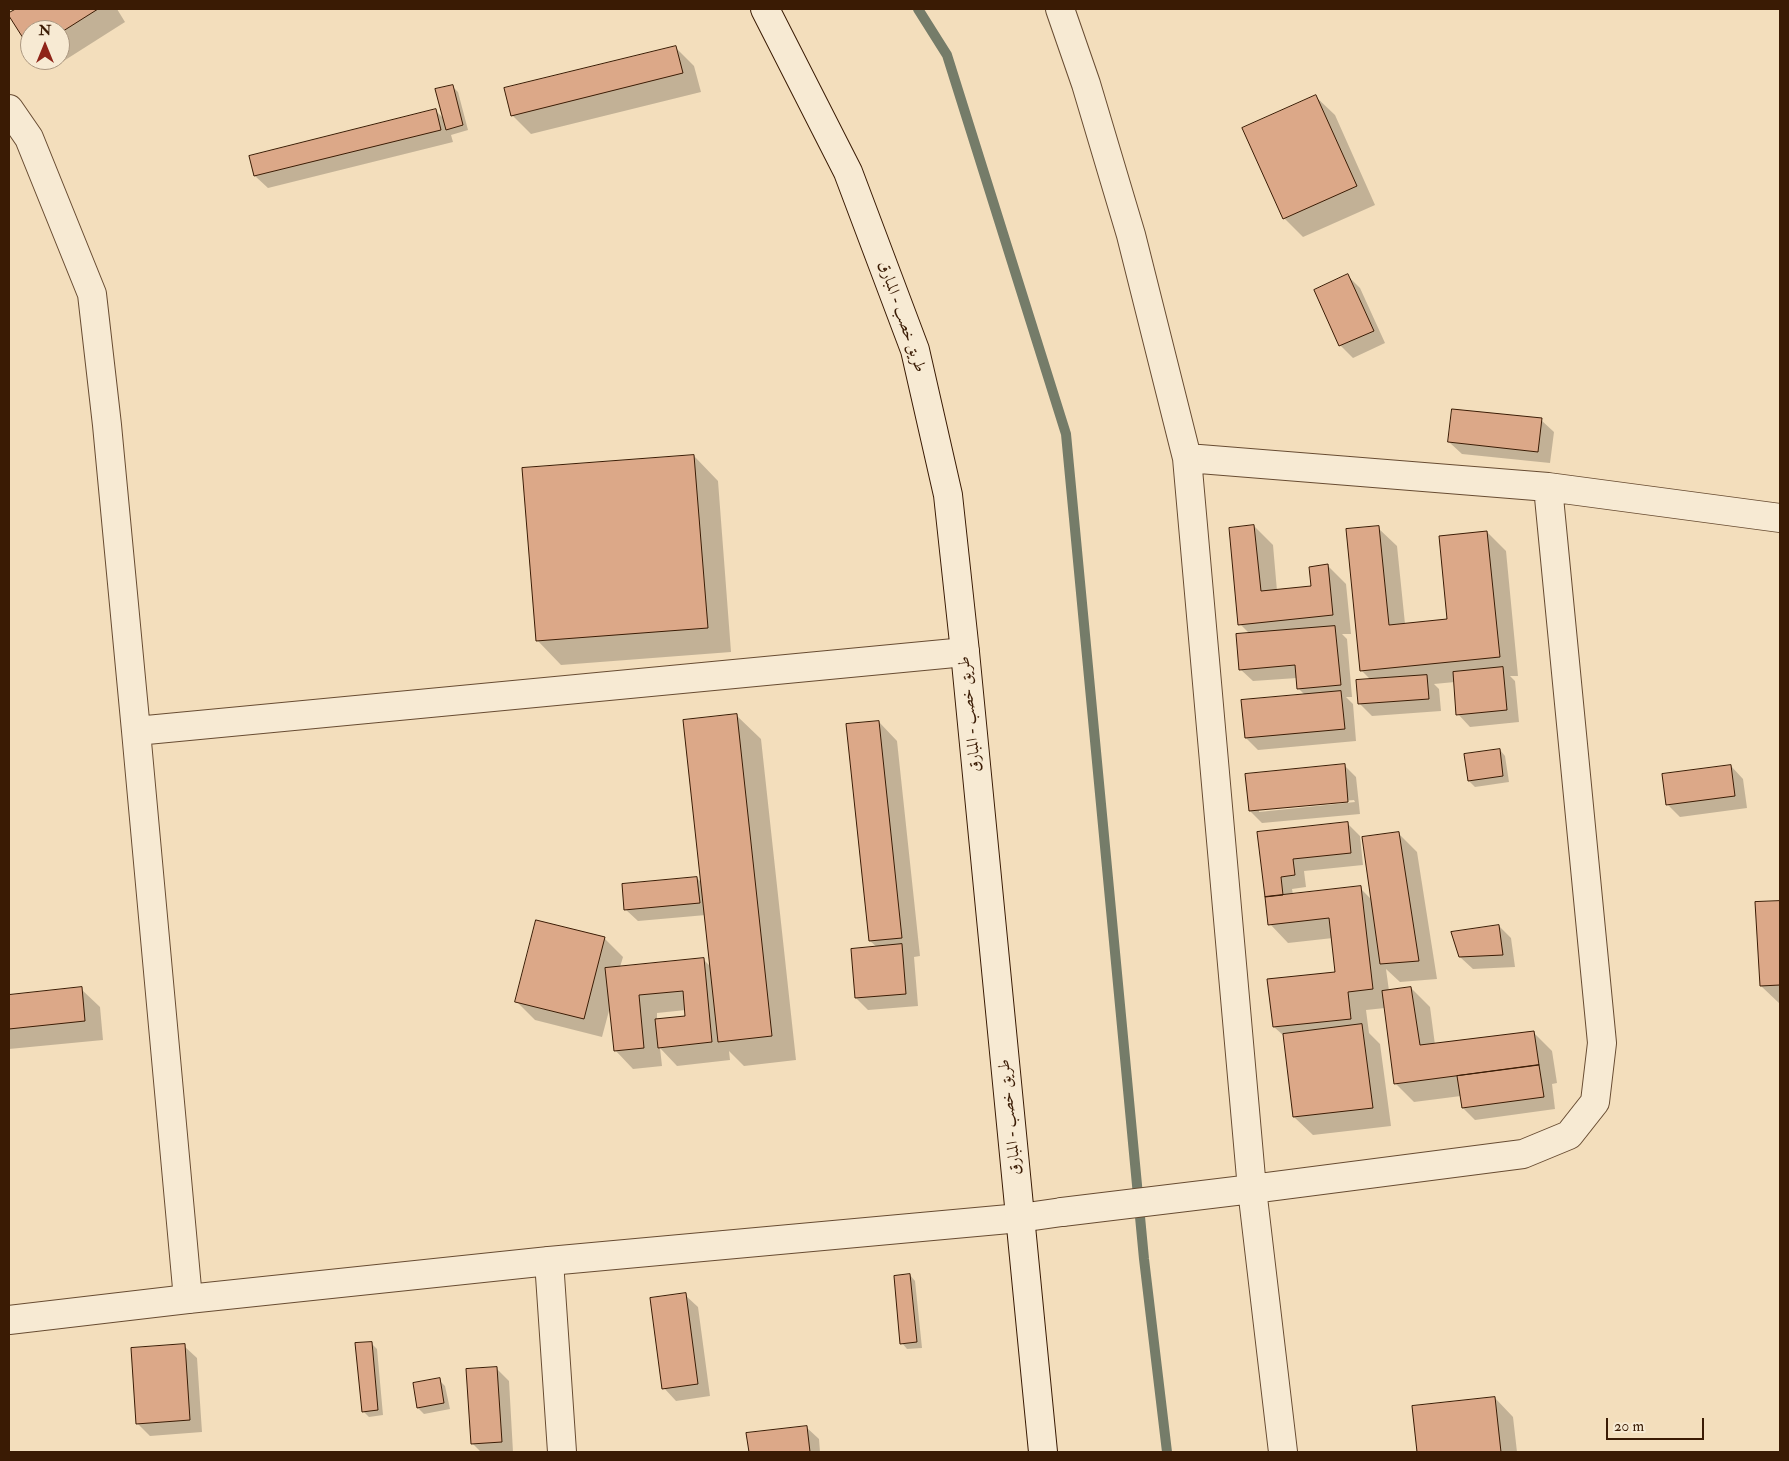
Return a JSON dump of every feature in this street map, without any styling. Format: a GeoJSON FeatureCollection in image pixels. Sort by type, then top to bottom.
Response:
{"type":"FeatureCollection","features":[{"type":"Feature","properties":{"kind":"street","name":"طريق خصب - المبارق"},"geometry":{"type":"LineString","coordinates":[[766,9],[848,172],[915,350],[948,495],[1044,1452]]}},
{"type":"Feature","properties":{"kind":"street"},"geometry":{"type":"LineString","coordinates":[[1060,9],[1086,84],[1131,235],[1187,458],[1252,1189],[1283,1452]]}},
{"type":"Feature","properties":{"kind":"street"},"geometry":{"type":"LineString","coordinates":[[9,109],[29,138],[92,294],[108,435],[188,1299]]}},
{"type":"Feature","properties":{"kind":"street"},"geometry":{"type":"LineString","coordinates":[[1187,458],[1548,487],[1780,518]]}},
{"type":"Feature","properties":{"kind":"street"},"geometry":{"type":"LineString","coordinates":[[9,1320],[549,1261],[1020,1218],[1523,1154],[1569,1134],[1595,1102],[1602,1043],[1548,487]]}},
{"type":"Feature","properties":{"kind":"street"},"geometry":{"type":"LineString","coordinates":[[136,731],[965,652]]}},
{"type":"Feature","properties":{"kind":"street"},"geometry":{"type":"LineString","coordinates":[[549,1261],[562,1452]]}},
{"type":"Feature","properties":{"kind":"building"},"geometry":{"type":"Polygon","coordinates":[[[16,9],[98,9],[70,27],[70,20],[20,20],[20,33],[9,13],[16,9]]]}},
{"type":"Feature","properties":{"kind":"building"},"geometry":{"type":"Polygon","coordinates":[[[676,46],[683,73],[511,116],[504,88],[676,46]]]}},
{"type":"Feature","properties":{"kind":"building"},"geometry":{"type":"Polygon","coordinates":[[[453,85],[463,125],[446,130],[435,89],[453,85]]]}},
{"type":"Feature","properties":{"kind":"building"},"geometry":{"type":"Polygon","coordinates":[[[1316,95],[1357,186],[1283,219],[1242,128],[1316,95]]]}},
{"type":"Feature","properties":{"kind":"building"},"geometry":{"type":"Polygon","coordinates":[[[436,109],[441,130],[254,176],[249,156],[436,109]]]}},
{"type":"Feature","properties":{"kind":"building"},"geometry":{"type":"Polygon","coordinates":[[[1348,274],[1374,331],[1339,346],[1314,290],[1348,274]]]}},
{"type":"Feature","properties":{"kind":"building"},"geometry":{"type":"Polygon","coordinates":[[[1452,409],[1542,418],[1538,452],[1448,442],[1452,409]]]}},
{"type":"Feature","properties":{"kind":"building"},"geometry":{"type":"Polygon","coordinates":[[[694,455],[708,628],[536,641],[522,468],[694,455]]]}},
{"type":"Feature","properties":{"kind":"building"},"geometry":{"type":"Polygon","coordinates":[[[1254,525],[1261,591],[1311,586],[1309,567],[1328,564],[1333,615],[1238,625],[1229,528],[1254,525]]]}},
{"type":"Feature","properties":{"kind":"building"},"geometry":{"type":"Polygon","coordinates":[[[1379,526],[1389,625],[1447,619],[1439,536],[1487,531],[1500,657],[1360,671],[1346,529],[1379,526]]]}},
{"type":"Feature","properties":{"kind":"building"},"geometry":{"type":"Polygon","coordinates":[[[1335,626],[1341,685],[1297,689],[1295,665],[1239,670],[1236,634],[1335,626]]]}},
{"type":"Feature","properties":{"kind":"building"},"geometry":{"type":"Polygon","coordinates":[[[1503,667],[1507,710],[1456,715],[1453,672],[1503,667]]]}},
{"type":"Feature","properties":{"kind":"building"},"geometry":{"type":"Polygon","coordinates":[[[1427,675],[1429,699],[1358,704],[1356,680],[1427,675]]]}},
{"type":"Feature","properties":{"kind":"building"},"geometry":{"type":"Polygon","coordinates":[[[1341,691],[1345,729],[1245,738],[1241,700],[1341,691]]]}},
{"type":"Feature","properties":{"kind":"building"},"geometry":{"type":"Polygon","coordinates":[[[737,714],[772,1036],[718,1042],[683,720],[737,714]]]}},
{"type":"Feature","properties":{"kind":"building"},"geometry":{"type":"Polygon","coordinates":[[[879,721],[902,938],[869,941],[846,724],[879,721]]]}},
{"type":"Feature","properties":{"kind":"building"},"geometry":{"type":"Polygon","coordinates":[[[1500,749],[1503,776],[1468,781],[1464,754],[1500,749]]]}},
{"type":"Feature","properties":{"kind":"building"},"geometry":{"type":"Polygon","coordinates":[[[1345,764],[1348,802],[1249,811],[1245,774],[1345,764]]]}},
{"type":"Feature","properties":{"kind":"building"},"geometry":{"type":"Polygon","coordinates":[[[1731,765],[1735,796],[1666,805],[1662,774],[1731,765]]]}},
{"type":"Feature","properties":{"kind":"building"},"geometry":{"type":"Polygon","coordinates":[[[1348,822],[1351,853],[1293,859],[1295,875],[1281,877],[1283,895],[1265,897],[1257,832],[1348,822]]]}},
{"type":"Feature","properties":{"kind":"building"},"geometry":{"type":"Polygon","coordinates":[[[1399,832],[1419,961],[1380,964],[1362,837],[1399,832]]]}},
{"type":"Feature","properties":{"kind":"building"},"geometry":{"type":"Polygon","coordinates":[[[697,877],[700,903],[624,910],[622,884],[697,877]]]}},
{"type":"Feature","properties":{"kind":"building"},"geometry":{"type":"Polygon","coordinates":[[[1361,886],[1373,989],[1348,992],[1351,1019],[1273,1027],[1267,979],[1335,972],[1329,918],[1268,925],[1265,897],[1361,886]]]}},
{"type":"Feature","properties":{"kind":"building"},"geometry":{"type":"Polygon","coordinates":[[[1780,901],[1780,985],[1760,986],[1755,902],[1780,901]]]}},
{"type":"Feature","properties":{"kind":"building"},"geometry":{"type":"Polygon","coordinates":[[[536,920],[605,937],[584,1019],[515,1002],[536,920]]]}},
{"type":"Feature","properties":{"kind":"building"},"geometry":{"type":"Polygon","coordinates":[[[1499,925],[1503,955],[1459,957],[1451,932],[1499,925]]]}},
{"type":"Feature","properties":{"kind":"building"},"geometry":{"type":"Polygon","coordinates":[[[902,944],[906,994],[855,998],[851,949],[902,944]]]}},
{"type":"Feature","properties":{"kind":"building"},"geometry":{"type":"Polygon","coordinates":[[[704,958],[712,1042],[658,1048],[655,1019],[685,1016],[683,991],[639,995],[644,1048],[614,1051],[605,968],[704,958]]]}},
{"type":"Feature","properties":{"kind":"building"},"geometry":{"type":"Polygon","coordinates":[[[82,987],[85,1021],[9,1029],[9,995],[82,987]]]}},
{"type":"Feature","properties":{"kind":"building"},"geometry":{"type":"Polygon","coordinates":[[[1411,987],[1420,1045],[1534,1031],[1539,1065],[1394,1084],[1382,991],[1411,987]]]}},
{"type":"Feature","properties":{"kind":"building"},"geometry":{"type":"Polygon","coordinates":[[[1362,1024],[1373,1108],[1293,1117],[1283,1034],[1362,1024]]]}},
{"type":"Feature","properties":{"kind":"building"},"geometry":{"type":"Polygon","coordinates":[[[1539,1065],[1544,1097],[1462,1108],[1457,1076],[1539,1065]]]}},
{"type":"Feature","properties":{"kind":"building"},"geometry":{"type":"Polygon","coordinates":[[[910,1274],[917,1342],[900,1344],[894,1276],[910,1274]]]}},
{"type":"Feature","properties":{"kind":"building"},"geometry":{"type":"Polygon","coordinates":[[[686,1293],[698,1384],[662,1389],[650,1298],[686,1293]]]}},
{"type":"Feature","properties":{"kind":"building"},"geometry":{"type":"Polygon","coordinates":[[[372,1342],[378,1410],[362,1412],[355,1343],[372,1342]]]}},
{"type":"Feature","properties":{"kind":"building"},"geometry":{"type":"Polygon","coordinates":[[[185,1344],[190,1420],[136,1424],[131,1348],[185,1344]]]}},
{"type":"Feature","properties":{"kind":"building"},"geometry":{"type":"Polygon","coordinates":[[[497,1367],[502,1442],[471,1444],[466,1369],[497,1367]]]}},
{"type":"Feature","properties":{"kind":"building"},"geometry":{"type":"Polygon","coordinates":[[[440,1378],[444,1403],[417,1408],[413,1383],[440,1378]]]}},
{"type":"Feature","properties":{"kind":"building"},"geometry":{"type":"Polygon","coordinates":[[[1495,1397],[1501,1452],[1417,1452],[1412,1406],[1495,1397]]]}},
{"type":"Feature","properties":{"kind":"building"},"geometry":{"type":"Polygon","coordinates":[[[807,1426],[810,1452],[749,1452],[746,1433],[807,1426]]]}},
{"type":"Feature","properties":{"kind":"waterway"},"geometry":{"type":"LineString","coordinates":[[918,9],[947,55],[1066,434],[1144,1259],[1167,1452]]}}]}
